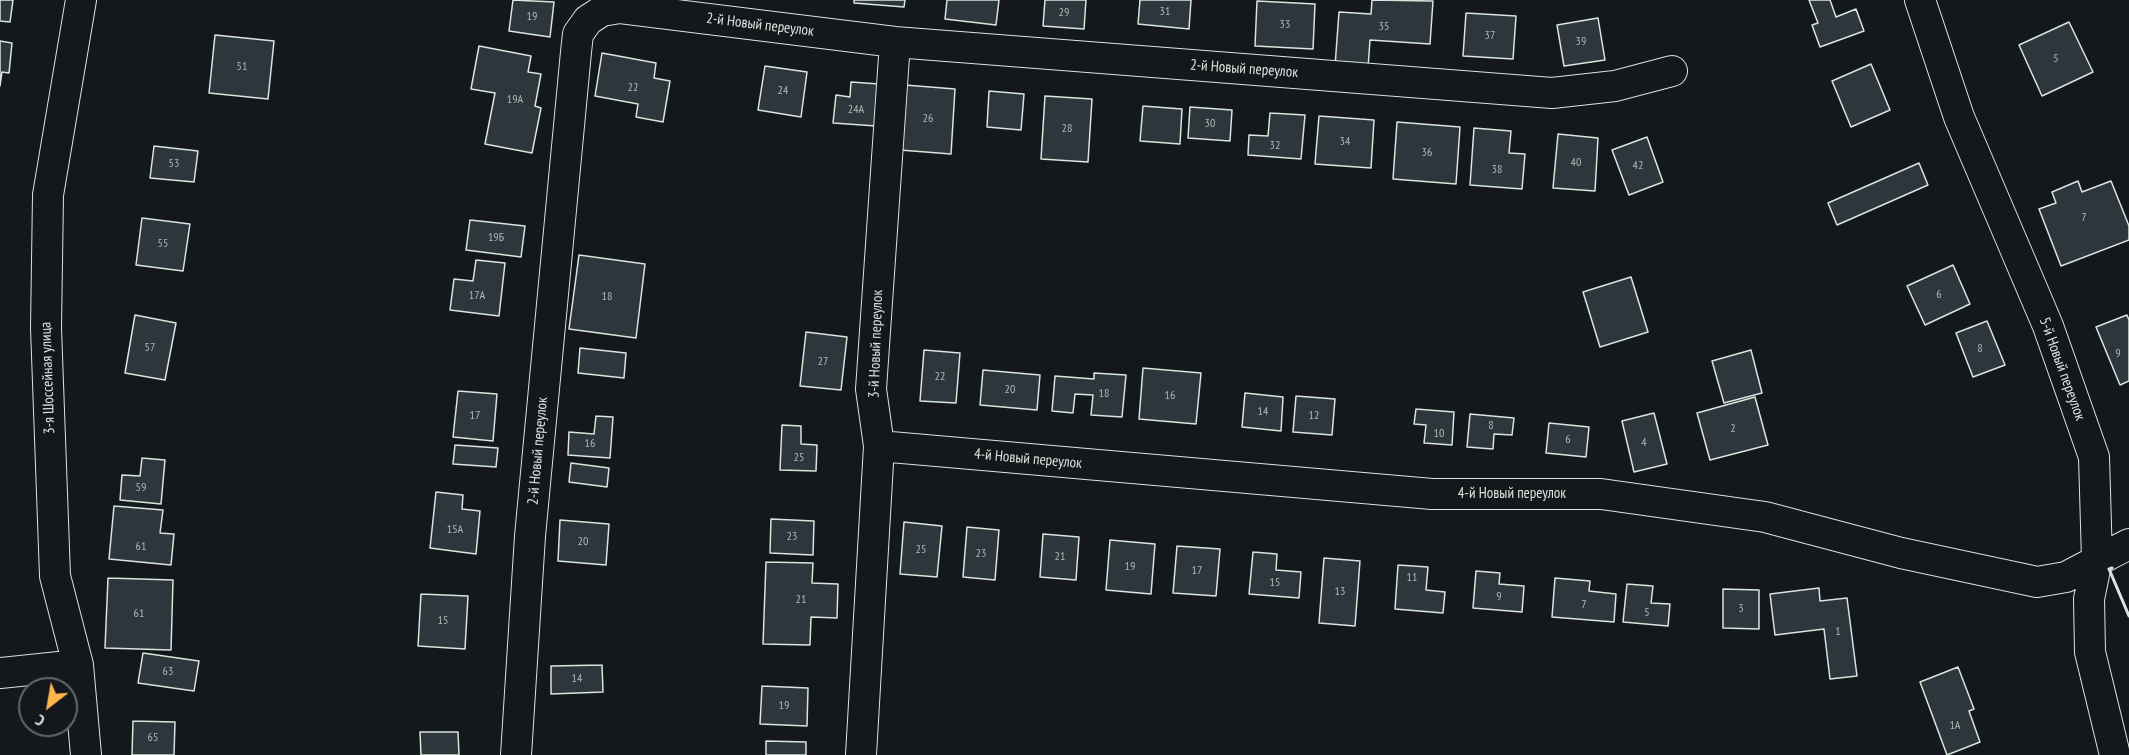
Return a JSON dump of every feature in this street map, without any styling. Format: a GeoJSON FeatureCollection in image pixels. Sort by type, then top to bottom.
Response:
{"type":"FeatureCollection","features":[{"type":"Feature","properties":{"kind":"street","name":"3-я Шоссейная улица"},"geometry":{"type":"LineString","coordinates":[[81,0],[48,195],[46,328],[56,576],[78,665],[86,755]]}},
{"type":"Feature","properties":{"kind":"street","name":"5-й Новый переулок"},"geometry":{"type":"LineString","coordinates":[[1920,0],[1959,117],[2048,326],[2094,457],[2097,560],[2089,599],[2090,652],[2115,755]]}},
{"type":"Feature","properties":{"kind":"street","name":"2-й Новый переулок"},"geometry":{"type":"LineString","coordinates":[[516,755],[530,536],[579,34],[588,20],[602,11],[620,8],[895,42],[1552,93],[1615,86],[1672,71]]}},
{"type":"Feature","properties":{"kind":"street","name":"3-й Новый переулок"},"geometry":{"type":"LineString","coordinates":[[861,755],[879,446],[871,389],[895,42]]}},
{"type":"Feature","properties":{"kind":"street","name":"4-й Новый переулок"},"geometry":{"type":"LineString","coordinates":[[879,446],[1432,494],[1601,494],[1765,518],[1901,553],[2037,582],[2066,577],[2129,544]]}},
{"type":"Feature","properties":{"kind":"street"},"geometry":{"type":"LineString","coordinates":[[0,673],[78,665]]}},
{"type":"Feature","properties":{"kind":"building"},"geometry":{"type":"Polygon","coordinates":[[[0,0],[13,0],[10,22],[0,21],[0,0]]]}},
{"type":"Feature","properties":{"kind":"building"},"geometry":{"type":"Polygon","coordinates":[[[513,0],[554,2],[550,37],[509,31],[513,0]]]}},
{"type":"Feature","properties":{"kind":"building"},"geometry":{"type":"Polygon","coordinates":[[[854,0],[905,0],[904,7],[854,3],[854,0]]]}},
{"type":"Feature","properties":{"kind":"building"},"geometry":{"type":"Polygon","coordinates":[[[947,0],[999,0],[996,25],[945,19],[947,0]]]}},
{"type":"Feature","properties":{"kind":"building"},"geometry":{"type":"Polygon","coordinates":[[[1045,0],[1086,0],[1084,29],[1043,26],[1045,0]]]}},
{"type":"Feature","properties":{"kind":"building"},"geometry":{"type":"Polygon","coordinates":[[[1140,0],[1191,0],[1189,29],[1138,24],[1140,0]]]}},
{"type":"Feature","properties":{"kind":"building"},"geometry":{"type":"Polygon","coordinates":[[[1372,0],[1433,1],[1430,44],[1370,40],[1368,68],[1335,66],[1339,12],[1371,14],[1372,0]]]}},
{"type":"Feature","properties":{"kind":"building"},"geometry":{"type":"Polygon","coordinates":[[[1809,0],[1830,0],[1836,17],[1856,9],[1864,31],[1820,47],[1812,25],[1818,23],[1809,0]]]}},
{"type":"Feature","properties":{"kind":"building"},"geometry":{"type":"Polygon","coordinates":[[[1257,1],[1315,4],[1313,49],[1255,46],[1257,1]]]}},
{"type":"Feature","properties":{"kind":"building"},"geometry":{"type":"Polygon","coordinates":[[[1466,13],[1516,16],[1513,59],[1463,56],[1466,13]]]}},
{"type":"Feature","properties":{"kind":"building"},"geometry":{"type":"Polygon","coordinates":[[[1598,18],[1605,60],[1564,66],[1557,25],[1598,18]]]}},
{"type":"Feature","properties":{"kind":"building"},"geometry":{"type":"Polygon","coordinates":[[[2069,22],[2093,72],[2042,96],[2019,45],[2069,22]]]}},
{"type":"Feature","properties":{"kind":"building"},"geometry":{"type":"Polygon","coordinates":[[[215,35],[274,41],[268,99],[209,93],[215,35]]]}},
{"type":"Feature","properties":{"kind":"building"},"geometry":{"type":"Polygon","coordinates":[[[0,41],[12,43],[9,73],[2,72],[0,86],[0,41]]]}},
{"type":"Feature","properties":{"kind":"building"},"geometry":{"type":"Polygon","coordinates":[[[479,46],[531,56],[528,72],[541,74],[535,106],[541,108],[532,153],[485,144],[495,93],[471,89],[479,46]]]}},
{"type":"Feature","properties":{"kind":"building"},"geometry":{"type":"Polygon","coordinates":[[[602,53],[656,63],[654,78],[670,81],[663,122],[636,117],[638,104],[595,96],[602,53]]]}},
{"type":"Feature","properties":{"kind":"building"},"geometry":{"type":"Polygon","coordinates":[[[1871,64],[1890,110],[1851,127],[1832,81],[1871,64]]]}},
{"type":"Feature","properties":{"kind":"building"},"geometry":{"type":"Polygon","coordinates":[[[765,66],[807,72],[801,117],[758,110],[765,66]]]}},
{"type":"Feature","properties":{"kind":"building"},"geometry":{"type":"Polygon","coordinates":[[[851,82],[879,84],[876,126],[833,123],[836,95],[850,97],[851,82]]]}},
{"type":"Feature","properties":{"kind":"building"},"geometry":{"type":"Polygon","coordinates":[[[905,85],[955,89],[951,154],[900,150],[905,85]]]}},
{"type":"Feature","properties":{"kind":"building"},"geometry":{"type":"Polygon","coordinates":[[[989,91],[1024,94],[1021,130],[987,127],[989,91]]]}},
{"type":"Feature","properties":{"kind":"building"},"geometry":{"type":"Polygon","coordinates":[[[1045,96],[1092,99],[1088,162],[1041,159],[1045,96]]]}},
{"type":"Feature","properties":{"kind":"building"},"geometry":{"type":"Polygon","coordinates":[[[1143,106],[1182,109],[1180,144],[1140,141],[1143,106]]]}},
{"type":"Feature","properties":{"kind":"building"},"geometry":{"type":"Polygon","coordinates":[[[1190,107],[1232,110],[1230,141],[1188,138],[1190,107]]]}},
{"type":"Feature","properties":{"kind":"building"},"geometry":{"type":"Polygon","coordinates":[[[1270,113],[1305,115],[1301,159],[1248,155],[1249,135],[1268,136],[1270,113]]]}},
{"type":"Feature","properties":{"kind":"building"},"geometry":{"type":"Polygon","coordinates":[[[1319,116],[1374,120],[1371,168],[1315,164],[1319,116]]]}},
{"type":"Feature","properties":{"kind":"building"},"geometry":{"type":"Polygon","coordinates":[[[1397,122],[1460,127],[1456,184],[1393,179],[1397,122]]]}},
{"type":"Feature","properties":{"kind":"building"},"geometry":{"type":"Polygon","coordinates":[[[1474,128],[1511,131],[1509,153],[1525,154],[1522,189],[1470,185],[1474,128]]]}},
{"type":"Feature","properties":{"kind":"building"},"geometry":{"type":"Polygon","coordinates":[[[1558,134],[1598,138],[1595,191],[1553,188],[1558,134]]]}},
{"type":"Feature","properties":{"kind":"building"},"geometry":{"type":"Polygon","coordinates":[[[1647,137],[1663,182],[1629,195],[1612,150],[1647,137]]]}},
{"type":"Feature","properties":{"kind":"building"},"geometry":{"type":"Polygon","coordinates":[[[154,146],[198,151],[194,182],[150,178],[154,146]]]}},
{"type":"Feature","properties":{"kind":"building"},"geometry":{"type":"Polygon","coordinates":[[[1919,163],[1928,185],[1837,225],[1828,203],[1919,163]]]}},
{"type":"Feature","properties":{"kind":"building"},"geometry":{"type":"Polygon","coordinates":[[[2078,181],[2082,192],[2111,181],[2129,226],[2129,240],[2061,266],[2039,209],[2056,203],[2052,192],[2078,181]]]}},
{"type":"Feature","properties":{"kind":"building"},"geometry":{"type":"Polygon","coordinates":[[[142,218],[190,224],[183,271],[136,265],[142,218]]]}},
{"type":"Feature","properties":{"kind":"building"},"geometry":{"type":"Polygon","coordinates":[[[470,220],[525,226],[521,257],[466,250],[470,220]]]}},
{"type":"Feature","properties":{"kind":"building"},"geometry":{"type":"Polygon","coordinates":[[[579,255],[645,264],[636,338],[569,329],[579,255]]]}},
{"type":"Feature","properties":{"kind":"building"},"geometry":{"type":"Polygon","coordinates":[[[476,260],[505,263],[499,316],[450,310],[454,279],[473,281],[476,260]]]}},
{"type":"Feature","properties":{"kind":"building"},"geometry":{"type":"Polygon","coordinates":[[[1953,265],[1970,304],[1925,325],[1907,286],[1953,265]]]}},
{"type":"Feature","properties":{"kind":"building"},"geometry":{"type":"Polygon","coordinates":[[[1631,277],[1648,332],[1600,347],[1583,292],[1631,277]]]}},
{"type":"Feature","properties":{"kind":"building"},"geometry":{"type":"Polygon","coordinates":[[[135,315],[176,323],[165,380],[125,373],[135,315]]]}},
{"type":"Feature","properties":{"kind":"building"},"geometry":{"type":"Polygon","coordinates":[[[2127,315],[2129,320],[2129,381],[2120,385],[2096,327],[2127,315]]]}},
{"type":"Feature","properties":{"kind":"building"},"geometry":{"type":"Polygon","coordinates":[[[1987,321],[2005,365],[1973,377],[1956,333],[1987,321]]]}},
{"type":"Feature","properties":{"kind":"building"},"geometry":{"type":"Polygon","coordinates":[[[806,332],[847,337],[841,390],[800,386],[806,332]]]}},
{"type":"Feature","properties":{"kind":"building"},"geometry":{"type":"Polygon","coordinates":[[[580,348],[626,353],[624,378],[578,373],[580,348]]]}},
{"type":"Feature","properties":{"kind":"building"},"geometry":{"type":"Polygon","coordinates":[[[924,350],[960,353],[956,403],[920,401],[924,350]]]}},
{"type":"Feature","properties":{"kind":"building"},"geometry":{"type":"Polygon","coordinates":[[[1751,350],[1762,393],[1724,403],[1712,361],[1751,350]]]}},
{"type":"Feature","properties":{"kind":"building"},"geometry":{"type":"Polygon","coordinates":[[[1143,368],[1201,373],[1196,424],[1139,419],[1143,368]]]}},
{"type":"Feature","properties":{"kind":"building"},"geometry":{"type":"Polygon","coordinates":[[[983,370],[1040,375],[1037,410],[980,405],[983,370]]]}},
{"type":"Feature","properties":{"kind":"building"},"geometry":{"type":"Polygon","coordinates":[[[1094,373],[1126,375],[1122,417],[1091,415],[1093,395],[1075,394],[1073,413],[1052,411],[1055,376],[1094,379],[1094,373]]]}},
{"type":"Feature","properties":{"kind":"building"},"geometry":{"type":"Polygon","coordinates":[[[458,391],[497,394],[493,441],[453,437],[458,391]]]}},
{"type":"Feature","properties":{"kind":"building"},"geometry":{"type":"Polygon","coordinates":[[[1245,393],[1283,397],[1281,431],[1242,427],[1245,393]]]}},
{"type":"Feature","properties":{"kind":"building"},"geometry":{"type":"Polygon","coordinates":[[[1296,396],[1335,399],[1332,435],[1293,432],[1296,396]]]}},
{"type":"Feature","properties":{"kind":"building"},"geometry":{"type":"Polygon","coordinates":[[[1755,397],[1768,445],[1710,460],[1697,413],[1755,397]]]}},
{"type":"Feature","properties":{"kind":"building"},"geometry":{"type":"Polygon","coordinates":[[[1416,409],[1454,412],[1452,445],[1424,443],[1426,425],[1414,424],[1416,409]]]}},
{"type":"Feature","properties":{"kind":"building"},"geometry":{"type":"Polygon","coordinates":[[[1654,413],[1667,464],[1634,472],[1622,421],[1654,413]]]}},
{"type":"Feature","properties":{"kind":"building"},"geometry":{"type":"Polygon","coordinates":[[[1470,414],[1514,418],[1512,435],[1494,434],[1493,449],[1467,447],[1470,414]]]}},
{"type":"Feature","properties":{"kind":"building"},"geometry":{"type":"Polygon","coordinates":[[[596,416],[613,417],[610,458],[568,455],[569,432],[594,434],[596,416]]]}},
{"type":"Feature","properties":{"kind":"building"},"geometry":{"type":"Polygon","coordinates":[[[1549,423],[1589,427],[1586,457],[1546,453],[1549,423]]]}},
{"type":"Feature","properties":{"kind":"building"},"geometry":{"type":"Polygon","coordinates":[[[782,425],[801,426],[801,444],[817,445],[816,471],[780,470],[782,425]]]}},
{"type":"Feature","properties":{"kind":"building"},"geometry":{"type":"Polygon","coordinates":[[[455,445],[498,448],[496,467],[453,464],[455,445]]]}},
{"type":"Feature","properties":{"kind":"building"},"geometry":{"type":"Polygon","coordinates":[[[142,458],[165,460],[161,504],[120,500],[122,475],[140,476],[142,458]]]}},
{"type":"Feature","properties":{"kind":"building"},"geometry":{"type":"Polygon","coordinates":[[[571,463],[609,468],[607,487],[569,482],[571,463]]]}},
{"type":"Feature","properties":{"kind":"building"},"geometry":{"type":"Polygon","coordinates":[[[436,492],[463,495],[462,509],[480,511],[476,554],[430,548],[436,492]]]}},
{"type":"Feature","properties":{"kind":"building"},"geometry":{"type":"Polygon","coordinates":[[[114,506],[163,510],[160,533],[174,534],[171,565],[109,559],[114,506]]]}},
{"type":"Feature","properties":{"kind":"building"},"geometry":{"type":"Polygon","coordinates":[[[771,519],[814,521],[813,555],[770,553],[771,519]]]}},
{"type":"Feature","properties":{"kind":"building"},"geometry":{"type":"Polygon","coordinates":[[[560,520],[609,524],[606,565],[558,561],[560,520]]]}},
{"type":"Feature","properties":{"kind":"building"},"geometry":{"type":"Polygon","coordinates":[[[904,522],[942,526],[937,577],[900,574],[904,522]]]}},
{"type":"Feature","properties":{"kind":"building"},"geometry":{"type":"Polygon","coordinates":[[[967,527],[999,530],[995,580],[963,577],[967,527]]]}},
{"type":"Feature","properties":{"kind":"building"},"geometry":{"type":"Polygon","coordinates":[[[1043,534],[1079,537],[1076,580],[1040,577],[1043,534]]]}},
{"type":"Feature","properties":{"kind":"building"},"geometry":{"type":"Polygon","coordinates":[[[1110,540],[1155,544],[1151,594],[1106,590],[1110,540]]]}},
{"type":"Feature","properties":{"kind":"building"},"geometry":{"type":"Polygon","coordinates":[[[1177,546],[1220,549],[1216,596],[1173,593],[1177,546]]]}},
{"type":"Feature","properties":{"kind":"building"},"geometry":{"type":"Polygon","coordinates":[[[1253,552],[1277,554],[1276,570],[1301,572],[1299,598],[1249,594],[1253,552]]]}},
{"type":"Feature","properties":{"kind":"building"},"geometry":{"type":"Polygon","coordinates":[[[1324,558],[1360,561],[1355,626],[1319,623],[1324,558]]]}},
{"type":"Feature","properties":{"kind":"building"},"geometry":{"type":"Polygon","coordinates":[[[766,562],[813,563],[812,583],[838,584],[837,618],[811,617],[810,645],[763,644],[766,562]]]}},
{"type":"Feature","properties":{"kind":"building"},"geometry":{"type":"Polygon","coordinates":[[[1398,565],[1428,567],[1426,590],[1445,592],[1443,613],[1395,609],[1398,565]]]}},
{"type":"Feature","properties":{"kind":"building"},"geometry":{"type":"Polygon","coordinates":[[[1476,571],[1500,573],[1499,584],[1524,586],[1522,612],[1473,608],[1476,571]]]}},
{"type":"Feature","properties":{"kind":"building"},"geometry":{"type":"Polygon","coordinates":[[[108,578],[173,580],[171,650],[105,648],[108,578]]]}},
{"type":"Feature","properties":{"kind":"building"},"geometry":{"type":"Polygon","coordinates":[[[1555,578],[1590,581],[1589,591],[1616,594],[1614,622],[1552,617],[1555,578]]]}},
{"type":"Feature","properties":{"kind":"building"},"geometry":{"type":"Polygon","coordinates":[[[1627,584],[1653,586],[1651,603],[1670,604],[1668,626],[1623,622],[1627,584]]]}},
{"type":"Feature","properties":{"kind":"building"},"geometry":{"type":"Polygon","coordinates":[[[1819,588],[1820,601],[1847,598],[1857,676],[1830,679],[1824,629],[1775,635],[1770,594],[1819,588]]]}},
{"type":"Feature","properties":{"kind":"building"},"geometry":{"type":"Polygon","coordinates":[[[1723,589],[1759,590],[1759,629],[1723,628],[1723,589]]]}},
{"type":"Feature","properties":{"kind":"building"},"geometry":{"type":"Polygon","coordinates":[[[421,594],[468,596],[465,649],[418,646],[421,594]]]}},
{"type":"Feature","properties":{"kind":"building"},"geometry":{"type":"Polygon","coordinates":[[[143,653],[199,661],[194,691],[138,683],[143,653]]]}},
{"type":"Feature","properties":{"kind":"building"},"geometry":{"type":"Polygon","coordinates":[[[602,665],[603,692],[551,694],[551,666],[602,665]]]}},
{"type":"Feature","properties":{"kind":"building"},"geometry":{"type":"Polygon","coordinates":[[[1958,667],[1974,709],[1969,711],[1980,742],[1947,755],[1920,682],[1958,667]]]}},
{"type":"Feature","properties":{"kind":"building"},"geometry":{"type":"Polygon","coordinates":[[[762,686],[808,688],[807,726],[760,724],[762,686]]]}},
{"type":"Feature","properties":{"kind":"building"},"geometry":{"type":"Polygon","coordinates":[[[133,721],[175,722],[174,755],[132,755],[133,721]]]}},
{"type":"Feature","properties":{"kind":"building"},"geometry":{"type":"Polygon","coordinates":[[[420,732],[458,732],[459,755],[421,755],[420,732]]]}},
{"type":"Feature","properties":{"kind":"building"},"geometry":{"type":"Polygon","coordinates":[[[766,741],[806,742],[806,755],[766,755],[766,741]]]}},
{"type":"Feature","properties":{"kind":"wall"},"geometry":{"type":"LineString","coordinates":[[2112,568],[2109,569],[2129,616]]}}]}
